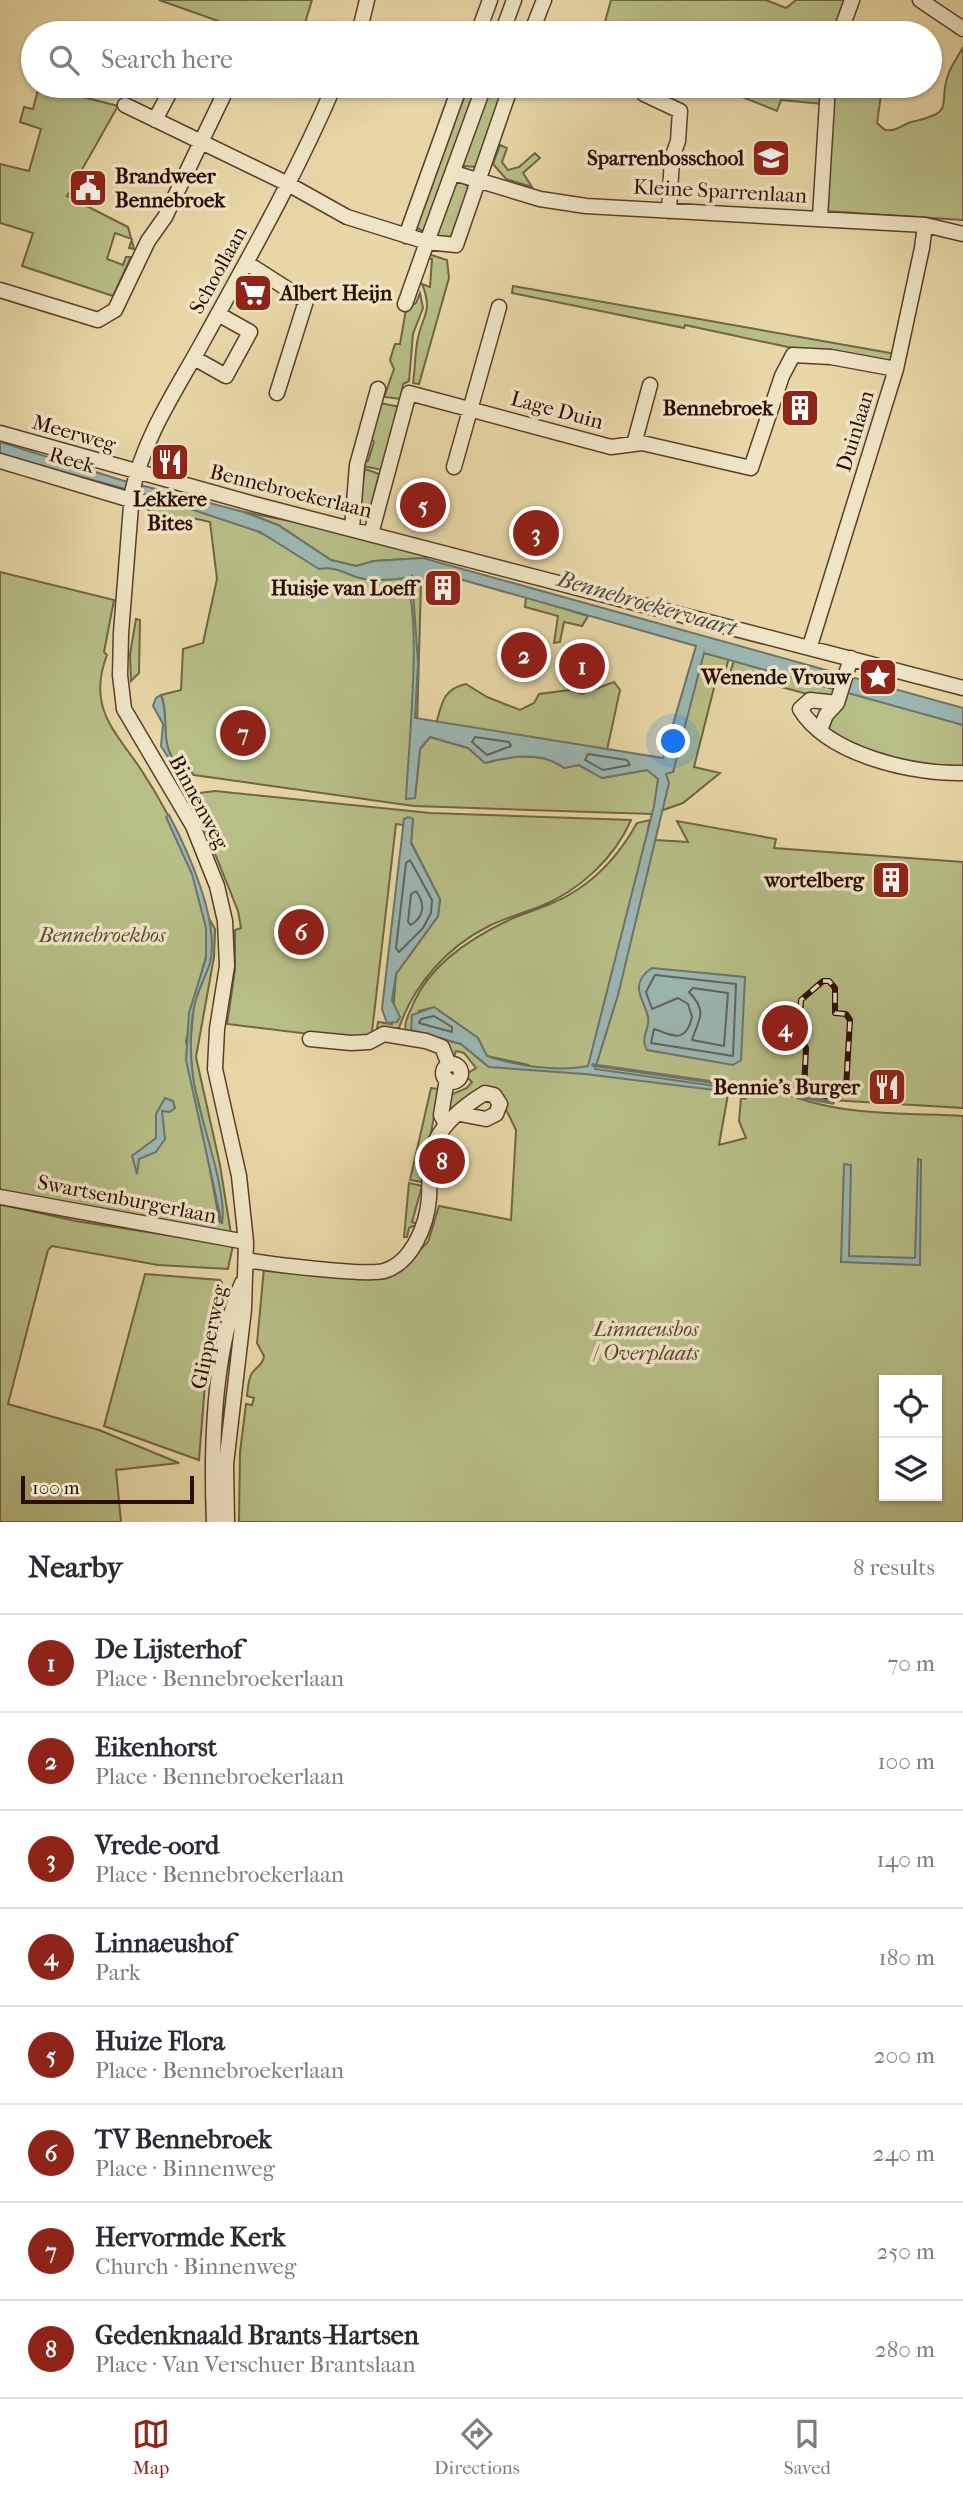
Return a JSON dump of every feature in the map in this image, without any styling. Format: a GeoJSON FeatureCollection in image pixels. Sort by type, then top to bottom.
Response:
{"type":"FeatureCollection","features":[{"type":"Feature","properties":{"kind":"street"},"geometry":{"type":"LineString","coordinates":[[362,21],[367,0]]}},
{"type":"Feature","properties":{"kind":"street"},"geometry":{"type":"LineString","coordinates":[[482,21],[490,0]]}},
{"type":"Feature","properties":{"kind":"street"},"geometry":{"type":"LineString","coordinates":[[506,21],[514,0]]}},
{"type":"Feature","properties":{"kind":"street"},"geometry":{"type":"LineString","coordinates":[[536,21],[544,0]]}},
{"type":"Feature","properties":{"kind":"street"},"geometry":{"type":"LineString","coordinates":[[844,21],[852,0]]}},
{"type":"Feature","properties":{"kind":"street"},"geometry":{"type":"LineString","coordinates":[[920,0],[963,29]]}},
{"type":"Feature","properties":{"kind":"street"},"geometry":{"type":"LineString","coordinates":[[155,120],[167,98]]}},
{"type":"Feature","properties":{"kind":"street"},"geometry":{"type":"LineString","coordinates":[[0,290],[98,320],[107,317],[115,310],[221,98]]}},
{"type":"Feature","properties":{"kind":"street","name":"Schoollaan"},"geometry":{"type":"LineString","coordinates":[[133,486],[155,428],[247,263],[328,98]]}},
{"type":"Feature","properties":{"kind":"street"},"geometry":{"type":"LineString","coordinates":[[406,236],[456,98]]}},
{"type":"Feature","properties":{"kind":"street"},"geometry":{"type":"LineString","coordinates":[[405,304],[480,98]]}},
{"type":"Feature","properties":{"kind":"street"},"geometry":{"type":"LineString","coordinates":[[125,105],[288,184],[347,217],[427,242],[456,245],[507,98]]}},
{"type":"Feature","properties":{"kind":"street"},"geometry":{"type":"LineString","coordinates":[[652,98],[680,111],[678,141],[672,158],[669,211]]}},
{"type":"Feature","properties":{"kind":"street"},"geometry":{"type":"LineString","coordinates":[[820,217],[827,98]]}},
{"type":"Feature","properties":{"kind":"street","name":"Kleine Sparrenlaan"},"geometry":{"type":"LineString","coordinates":[[454,173],[540,199],[586,206],[820,217],[925,225],[963,234]]}},
{"type":"Feature","properties":{"kind":"street","name":"Duinlaan"},"geometry":{"type":"LineString","coordinates":[[810,646],[896,369],[925,225]]}},
{"type":"Feature","properties":{"kind":"street"},"geometry":{"type":"LineString","coordinates":[[247,263],[306,300],[277,393]]}},
{"type":"Feature","properties":{"kind":"street"},"geometry":{"type":"LineString","coordinates":[[454,467],[499,307]]}},
{"type":"Feature","properties":{"kind":"street"},"geometry":{"type":"LineString","coordinates":[[194,358],[226,376],[250,332],[218,314]]}},
{"type":"Feature","properties":{"kind":"street","name":"Lage Duin"},"geometry":{"type":"LineString","coordinates":[[370,534],[409,393],[611,447],[642,443],[751,468],[782,376],[793,355],[831,357],[896,369]]}},
{"type":"Feature","properties":{"kind":"street"},"geometry":{"type":"LineString","coordinates":[[634,444],[650,385]]}},
{"type":"Feature","properties":{"kind":"street"},"geometry":{"type":"LineString","coordinates":[[352,529],[357,466],[378,389]]}},
{"type":"Feature","properties":{"kind":"street","name":"Meerweg"},"geometry":{"type":"LineString","coordinates":[[0,433],[133,486]]}},
{"type":"Feature","properties":{"kind":"street","name":"Reek"},"geometry":{"type":"LineString","coordinates":[[0,461],[133,486]]}},
{"type":"Feature","properties":{"kind":"street","name":"Bennebroekerlaan"},"geometry":{"type":"LineString","coordinates":[[133,486],[352,529],[810,646],[963,688]]}},
{"type":"Feature","properties":{"kind":"street","name":"Binnenweg"},"geometry":{"type":"LineString","coordinates":[[133,486],[121,633],[120,675],[124,709],[193,826],[216,886],[225,921],[228,966],[216,1029],[215,1069],[239,1176],[246,1242],[243,1279]]}},
{"type":"Feature","properties":{"kind":"street"},"geometry":{"type":"LineString","coordinates":[[820,730],[826,715],[838,699],[851,657]]}},
{"type":"Feature","properties":{"kind":"street"},"geometry":{"type":"LineString","coordinates":[[838,699],[810,700],[800,709],[810,725],[849,749],[895,766],[938,774],[963,773]]}},
{"type":"Feature","properties":{"kind":"street"},"geometry":{"type":"LineString","coordinates":[[310,1039],[351,1043],[369,1042],[384,1034],[401,1035],[442,1047],[448,1072],[441,1115],[446,1124]]}},
{"type":"Feature","properties":{"kind":"street"},"geometry":{"type":"LineString","coordinates":[[246,1260],[379,1272],[402,1262],[418,1237],[429,1199],[428,1183],[435,1143],[446,1124],[460,1114]]}},
{"type":"Feature","properties":{"kind":"street","name":"Swartsenburgerlaan"},"geometry":{"type":"LineString","coordinates":[[0,1196],[246,1242]]}},
{"type":"Feature","properties":{"kind":"street","name":"Glipperweg"},"geometry":{"type":"LineString","coordinates":[[214,1522],[212,1466],[218,1385],[233,1306],[243,1279]]}},
{"type":"Feature","properties":{"kind":"street","name":"Glipperweg"},"geometry":{"type":"LineString","coordinates":[[227,1522],[226,1464],[243,1320],[243,1279]]}},
{"type":"Feature","properties":{"kind":"green space"},"geometry":{"type":"Polygon","coordinates":[[[159,0],[312,0],[306,21],[218,21],[159,0]]]}},
{"type":"Feature","properties":{"kind":"green space"},"geometry":{"type":"Polygon","coordinates":[[[611,0],[766,0],[786,8],[796,0],[844,0],[837,21],[605,21],[611,0]]]}},
{"type":"Feature","properties":{"kind":"green space"},"geometry":{"type":"Polygon","coordinates":[[[963,47],[963,220],[825,211],[830,98],[881,98],[877,123],[885,130],[896,129],[941,110],[949,72],[963,47]]]}},
{"type":"Feature","properties":{"kind":"green space"},"geometry":{"type":"Polygon","coordinates":[[[36,98],[86,98],[118,106],[67,196],[128,227],[131,239],[115,233],[107,259],[123,265],[126,257],[131,257],[113,296],[22,266],[33,233],[0,223],[0,164],[29,171],[41,129],[20,122],[24,107],[33,109],[36,98]]]}},
{"type":"Feature","properties":{"kind":"green space"},"geometry":{"type":"Polygon","coordinates":[[[461,98],[472,98],[428,227],[425,232],[414,227],[461,98]]]}},
{"type":"Feature","properties":{"kind":"green space"},"geometry":{"type":"Polygon","coordinates":[[[483,98],[501,98],[476,167],[464,166],[462,161],[483,98]]]}},
{"type":"Feature","properties":{"kind":"green space"},"geometry":{"type":"Polygon","coordinates":[[[745,98],[823,98],[823,104],[781,100],[777,111],[745,98]]]}},
{"type":"Feature","properties":{"kind":"green space"},"geometry":{"type":"Polygon","coordinates":[[[500,145],[507,148],[502,162],[508,170],[519,167],[535,153],[540,158],[523,173],[532,187],[506,179],[493,164],[500,145]]]}},
{"type":"Feature","properties":{"kind":"green space"},"geometry":{"type":"Polygon","coordinates":[[[459,181],[466,184],[469,190],[454,235],[439,237],[437,230],[452,187],[459,181]]]}},
{"type":"Feature","properties":{"kind":"green space"},"geometry":{"type":"Polygon","coordinates":[[[428,254],[447,260],[449,278],[419,384],[413,383],[417,343],[427,308],[422,284],[430,287],[432,259],[426,258],[428,254]]]}},
{"type":"Feature","properties":{"kind":"green space"},"geometry":{"type":"Polygon","coordinates":[[[513,286],[896,354],[893,363],[797,349],[512,293],[513,286]]]}},
{"type":"Feature","properties":{"kind":"green space"},"geometry":{"type":"Polygon","coordinates":[[[420,293],[423,308],[413,334],[409,381],[403,384],[401,399],[384,397],[394,369],[390,360],[395,344],[400,344],[406,309],[416,303],[420,293]]]}},
{"type":"Feature","properties":{"kind":"green space"},"geometry":{"type":"Polygon","coordinates":[[[380,403],[400,407],[382,470],[363,466],[364,461],[368,461],[374,442],[370,437],[380,403]]]}},
{"type":"Feature","properties":{"kind":"green space"},"geometry":{"type":"Polygon","coordinates":[[[365,469],[379,474],[370,513],[358,510],[365,469]]]}},
{"type":"Feature","properties":{"kind":"green space"},"geometry":{"type":"Polygon","coordinates":[[[148,495],[234,522],[334,568],[372,578],[412,575],[421,583],[415,798],[420,749],[430,737],[468,748],[485,763],[505,758],[536,757],[564,768],[579,765],[602,778],[647,770],[673,772],[703,653],[729,658],[725,672],[719,668],[694,767],[720,773],[683,803],[652,814],[414,806],[194,775],[174,760],[169,751],[161,695],[181,690],[183,649],[203,643],[217,579],[210,522],[152,517],[146,505],[148,495]]]}},
{"type":"Feature","properties":{"kind":"green space"},"geometry":{"type":"Polygon","coordinates":[[[244,512],[347,532],[431,555],[423,558],[374,561],[356,566],[331,560],[278,525],[244,512]]]}},
{"type":"Feature","properties":{"kind":"green space","name":"Bennebroekbos"},"geometry":{"type":"Polygon","coordinates":[[[0,572],[114,600],[104,652],[107,655],[101,676],[103,708],[111,726],[165,810],[200,892],[206,919],[207,945],[195,1001],[210,962],[207,915],[215,929],[214,957],[196,1057],[220,1165],[231,1234],[0,1198],[0,572]],[[194,1008],[186,1041],[193,1077],[190,1048],[194,1008]],[[194,1086],[220,1223],[212,1160],[194,1086]]]}},
{"type":"Feature","properties":{"kind":"green space"},"geometry":{"type":"Polygon","coordinates":[[[526,597],[588,616],[582,626],[564,622],[560,642],[554,643],[558,616],[525,607],[526,597]]]}},
{"type":"Feature","properties":{"kind":"green space"},"geometry":{"type":"Polygon","coordinates":[[[136,619],[140,620],[139,673],[131,681],[130,654],[136,619]]]}},
{"type":"Feature","properties":{"kind":"green space"},"geometry":{"type":"Polygon","coordinates":[[[734,660],[836,688],[832,696],[818,697],[730,673],[734,660]]]}},
{"type":"Feature","properties":{"kind":"green space"},"geometry":{"type":"Polygon","coordinates":[[[614,682],[620,690],[607,750],[436,724],[448,693],[466,684],[487,697],[520,710],[534,703],[539,694],[569,690],[582,694],[614,682]]]}},
{"type":"Feature","properties":{"kind":"green space"},"geometry":{"type":"Polygon","coordinates":[[[847,691],[963,725],[963,769],[911,763],[861,747],[829,732],[827,727],[833,712],[841,710],[847,691]]]}},
{"type":"Feature","properties":{"kind":"green space"},"geometry":{"type":"Polygon","coordinates":[[[215,791],[430,813],[631,820],[615,848],[581,883],[539,907],[495,923],[459,945],[423,982],[413,996],[399,1028],[376,1035],[378,1022],[392,1024],[396,974],[438,916],[440,900],[411,842],[413,819],[404,819],[404,825],[396,824],[372,1032],[359,1040],[227,1024],[235,970],[235,930],[241,928],[238,911],[191,794],[215,791]]]}},
{"type":"Feature","properties":{"kind":"green space","name":"Linnaeusbos / Overplaats"},"geometry":{"type":"Polygon","coordinates":[[[650,820],[648,829],[656,840],[688,842],[677,821],[776,839],[774,848],[963,862],[963,1108],[797,1098],[858,1111],[963,1116],[963,1522],[239,1522],[240,1452],[246,1404],[252,1405],[254,1398],[247,1396],[248,1384],[264,1356],[257,1343],[264,1268],[398,1271],[428,1242],[439,1206],[511,1220],[516,1130],[498,1093],[441,1122],[448,1096],[467,1088],[472,1082],[465,1075],[476,1068],[464,1053],[456,1051],[454,1057],[406,1032],[407,1017],[421,988],[442,964],[468,943],[509,920],[577,890],[611,860],[637,823],[650,820]],[[434,1007],[419,1011],[443,1039],[461,1044],[489,1067],[529,1065],[487,1056],[478,1038],[434,1007]],[[728,1094],[719,1145],[746,1138],[739,1121],[741,1098],[745,1099],[749,1095],[728,1094]]]}},
{"type":"Feature","properties":{"kind":"green space"},"geometry":{"type":"Polygon","coordinates":[[[431,1088],[439,1089],[422,1182],[410,1180],[431,1088]]]}},
{"type":"Feature","properties":{"kind":"green space"},"geometry":{"type":"Polygon","coordinates":[[[409,1183],[422,1186],[412,1222],[418,1224],[409,1228],[407,1237],[404,1237],[409,1183]]]}},
{"type":"Feature","properties":{"kind":"green space"},"geometry":{"type":"Polygon","coordinates":[[[0,1204],[75,1221],[233,1245],[228,1269],[158,1265],[52,1246],[48,1250],[8,1404],[99,1430],[179,1463],[116,1470],[121,1522],[0,1522],[0,1204]]]}},
{"type":"Feature","properties":{"kind":"green space"},"geometry":{"type":"Polygon","coordinates":[[[145,1274],[220,1280],[222,1283],[206,1371],[199,1460],[104,1426],[145,1274]]]}},
{"type":"Feature","properties":{"kind":"water"},"geometry":{"type":"Polygon","coordinates":[[[0,442],[121,480],[244,512],[278,525],[331,560],[356,566],[374,561],[423,558],[963,708],[963,725],[704,653],[673,772],[666,774],[669,783],[618,995],[595,1069],[723,1087],[722,1091],[585,1074],[489,1067],[461,1044],[411,1030],[412,1015],[434,1007],[478,1038],[487,1056],[498,1060],[551,1068],[588,1066],[654,806],[658,779],[647,770],[602,778],[579,765],[564,768],[536,757],[505,758],[485,763],[468,748],[430,737],[420,749],[415,798],[406,799],[414,652],[410,596],[405,578],[369,580],[336,570],[319,569],[260,532],[148,495],[0,455],[0,442]],[[431,571],[421,583],[412,576],[418,663],[415,718],[663,758],[696,646],[431,571]]]}},
{"type":"Feature","properties":{"kind":"water"},"geometry":{"type":"Polygon","coordinates":[[[161,695],[169,750],[174,760],[194,775],[173,765],[161,746],[163,724],[153,706],[156,698],[161,695]]]}},
{"type":"Feature","properties":{"kind":"water"},"geometry":{"type":"Polygon","coordinates":[[[169,815],[193,867],[210,927],[210,963],[195,1003],[191,1049],[196,1093],[221,1192],[222,1224],[186,1060],[189,1013],[206,958],[206,928],[192,874],[166,817],[169,815]]]}},
{"type":"Feature","properties":{"kind":"water"},"geometry":{"type":"Polygon","coordinates":[[[404,819],[413,819],[411,843],[440,899],[438,916],[396,974],[392,1000],[400,1017],[397,1022],[387,1023],[382,1009],[404,819]]]}},
{"type":"Feature","properties":{"kind":"water"},"geometry":{"type":"Polygon","coordinates":[[[652,968],[745,977],[741,1060],[733,1065],[647,1050],[644,1040],[648,1017],[639,990],[644,975],[652,968]]]}},
{"type":"Feature","properties":{"kind":"water"},"geometry":{"type":"Polygon","coordinates":[[[165,1098],[173,1101],[175,1108],[170,1112],[162,1111],[165,1139],[156,1152],[139,1159],[137,1174],[132,1156],[156,1138],[156,1114],[165,1098]]]}},
{"type":"Feature","properties":{"kind":"water"},"geometry":{"type":"Polygon","coordinates":[[[918,1159],[921,1160],[920,1265],[841,1262],[844,1164],[851,1165],[849,1256],[915,1258],[918,1159]]]}},
{"type":"Feature","properties":{"kind":"waterway"},"geometry":{"type":"LineString","coordinates":[[593,1065],[726,1084]]}},
{"type":"Feature","properties":{"kind":"waterway"},"geometry":{"type":"LineString","coordinates":[[752,1088],[833,1103]]}},
{"type":"Feature","properties":{"kind":"railway"},"geometry":{"type":"LineString","coordinates":[[823,981],[829,981],[835,988],[835,1013],[846,1014],[850,1020],[846,1088],[839,1098],[808,1093],[804,1089],[806,1048],[799,1035],[801,1000],[823,981]]}},
{"type":"Feature","properties":{"kind":"place","name":"Sparrenbosschool"},"geometry":{"type":"Point","coordinates":[771,158]}},
{"type":"Feature","properties":{"kind":"place","name":"Brandweer Bennebroek"},"geometry":{"type":"Point","coordinates":[88,188]}},
{"type":"Feature","properties":{"kind":"place","name":"Albert Heijn"},"geometry":{"type":"Point","coordinates":[253,293]}},
{"type":"Feature","properties":{"kind":"place","name":"Bennebroek"},"geometry":{"type":"Point","coordinates":[800,408]}},
{"type":"Feature","properties":{"kind":"place","name":"Lekkere Bites"},"geometry":{"type":"Point","coordinates":[170,462]}},
{"type":"Feature","properties":{"kind":"place","name":"Huize Flora"},"geometry":{"type":"Point","coordinates":[423,505]}},
{"type":"Feature","properties":{"kind":"place","name":"Vrede-oord"},"geometry":{"type":"Point","coordinates":[536,533]}},
{"type":"Feature","properties":{"kind":"place","name":"Huisje van Loeff"},"geometry":{"type":"Point","coordinates":[443,588]}},
{"type":"Feature","properties":{"kind":"place","name":"Eikenhorst"},"geometry":{"type":"Point","coordinates":[524,655]}},
{"type":"Feature","properties":{"kind":"place","name":"De Lijsterhof"},"geometry":{"type":"Point","coordinates":[582,666]}},
{"type":"Feature","properties":{"kind":"place","name":"Wenende Vrouw"},"geometry":{"type":"Point","coordinates":[878,677]}},
{"type":"Feature","properties":{"kind":"place","name":"Hervormde Kerk"},"geometry":{"type":"Point","coordinates":[243,733]}},
{"type":"Feature","properties":{"kind":"place","name":"wortelberg"},"geometry":{"type":"Point","coordinates":[891,880]}},
{"type":"Feature","properties":{"kind":"place","name":"TV Bennebroek"},"geometry":{"type":"Point","coordinates":[301,932]}},
{"type":"Feature","properties":{"kind":"place","name":"Linnaeushof"},"geometry":{"type":"Point","coordinates":[785,1028]}},
{"type":"Feature","properties":{"kind":"place","name":"Bennie's Burger"},"geometry":{"type":"Point","coordinates":[887,1087]}},
{"type":"Feature","properties":{"kind":"place","name":"Gedenknaald Brants-Hartsen"},"geometry":{"type":"Point","coordinates":[442,1161]}},
{"type":"Feature","properties":{"kind":"water label","name":"Bennebroekervaart"},"geometry":{"type":"Point","coordinates":[647,603]}}]}
